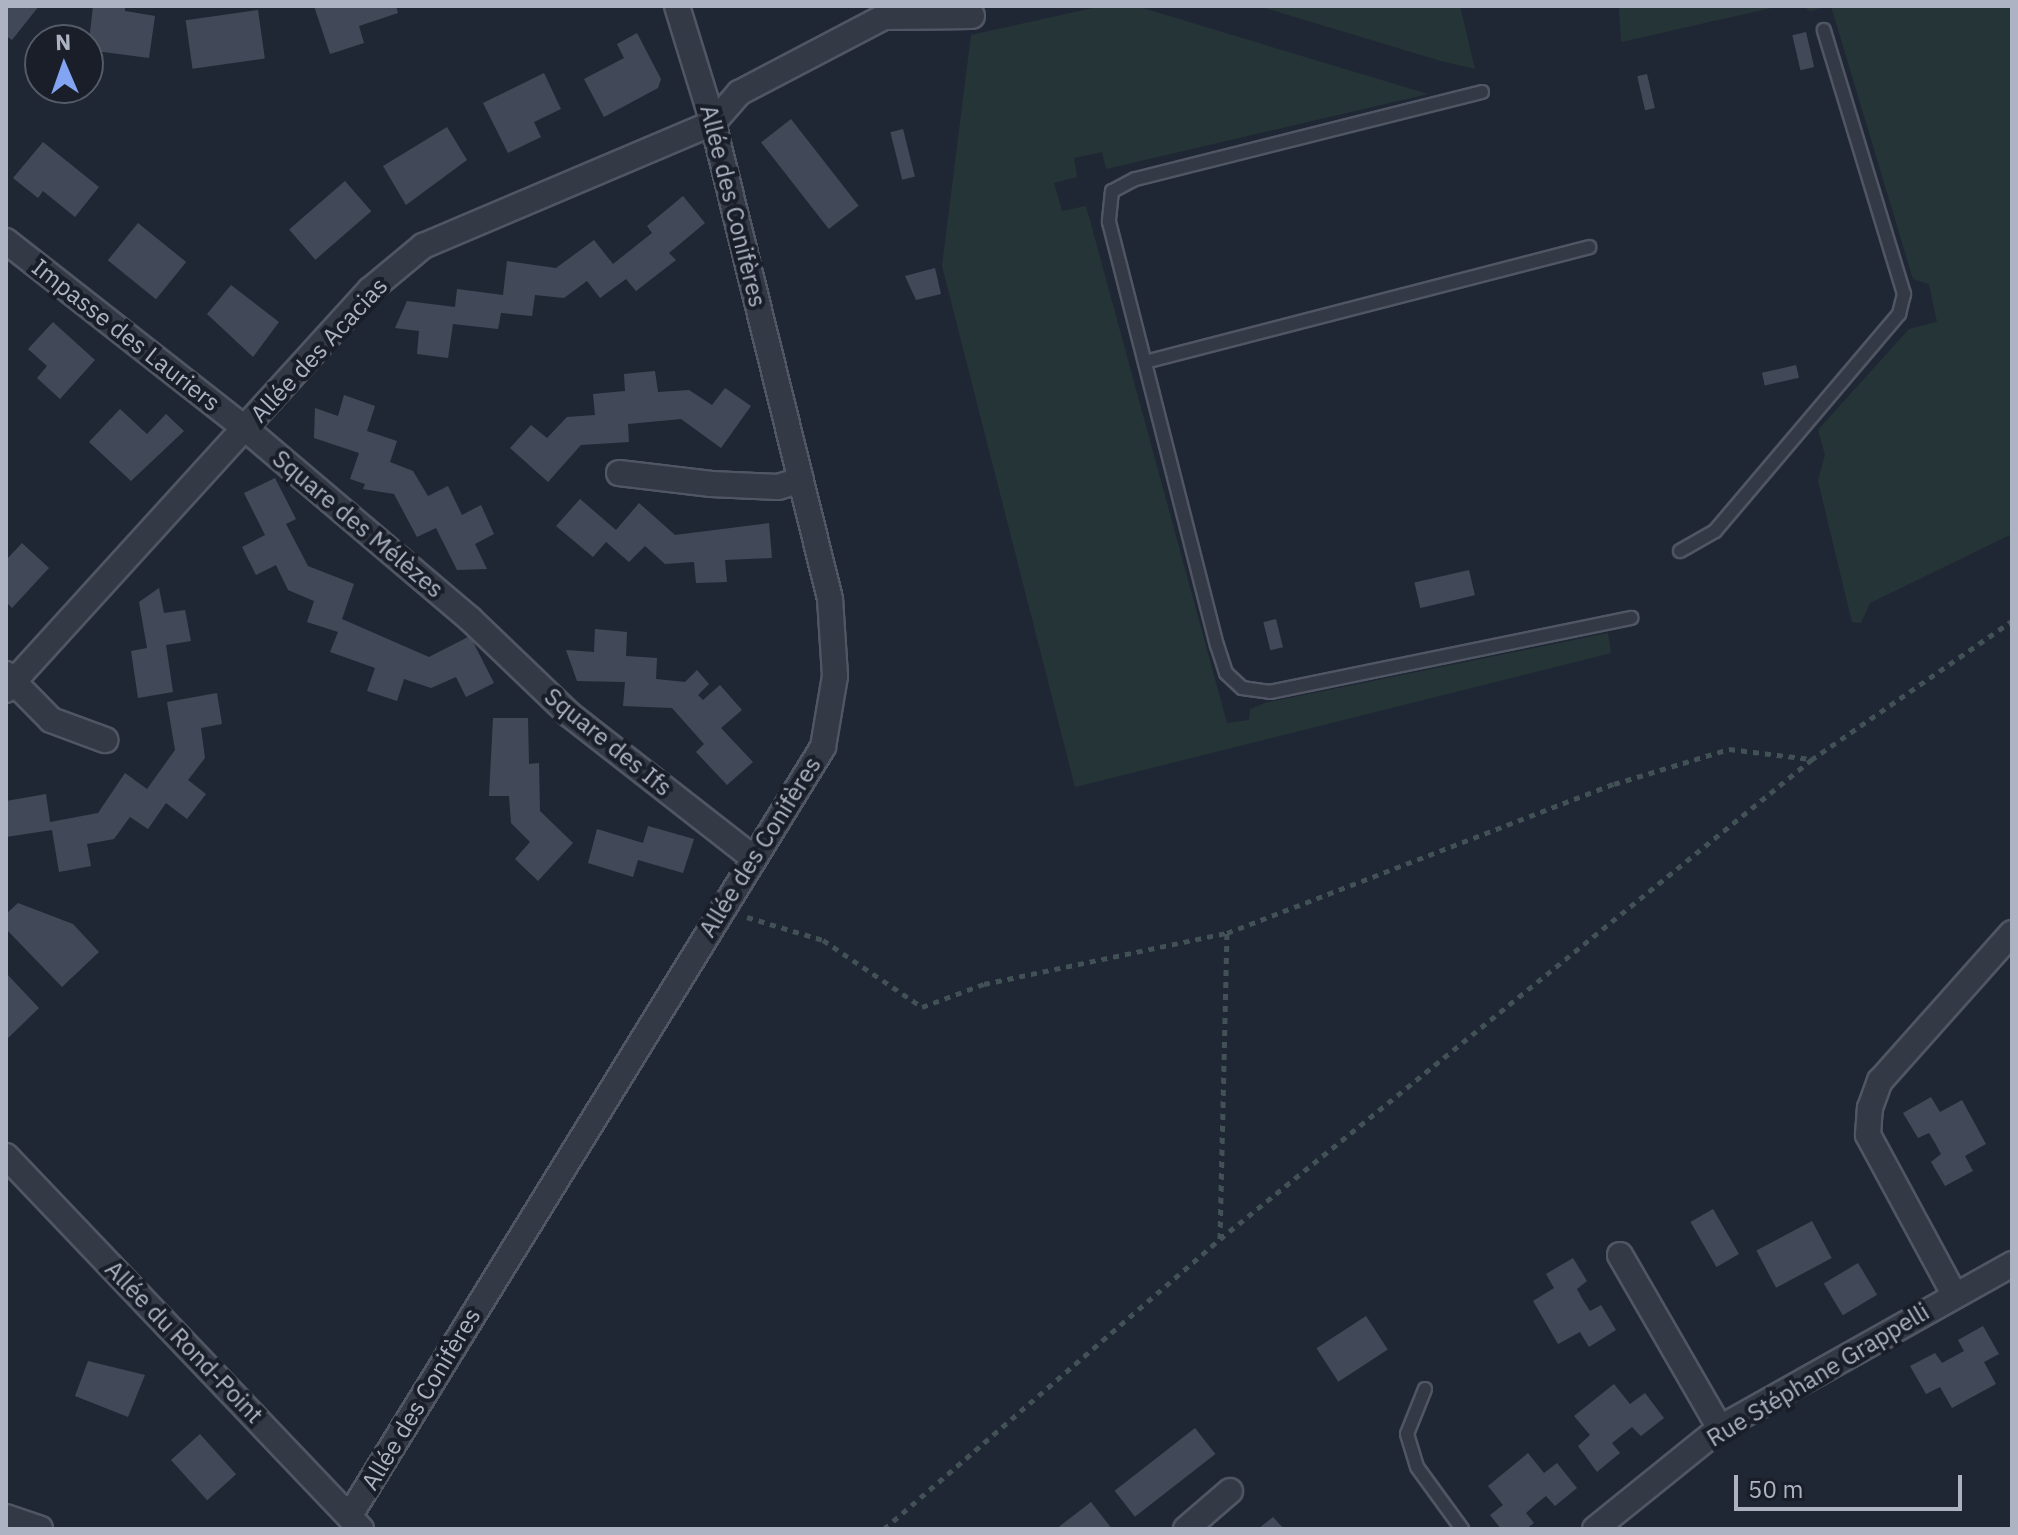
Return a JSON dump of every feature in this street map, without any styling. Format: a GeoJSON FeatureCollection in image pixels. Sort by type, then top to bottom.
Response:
{"type":"FeatureCollection","features":[{"type":"Feature","properties":{"kind":"street","name":"Allée des Conifères"},"geometry":{"type":"LineString","coordinates":[[356,1522],[720,908],[823,747],[835,676],[830,599],[713,123],[677,6]]}},
{"type":"Feature","properties":{"kind":"street"},"geometry":{"type":"LineString","coordinates":[[713,123],[739,93],[884,17],[972,16]]}},
{"type":"Feature","properties":{"kind":"street","name":"Allée des Acacias"},"geometry":{"type":"LineString","coordinates":[[8,682],[246,429],[370,290],[423,246],[713,123]]}},
{"type":"Feature","properties":{"kind":"street","name":"Impasse des Lauriers"},"geometry":{"type":"LineString","coordinates":[[6,241],[246,429]]}},
{"type":"Feature","properties":{"kind":"street","name":"Square des Mélèzes"},"geometry":{"type":"LineString","coordinates":[[246,429],[470,619]]}},
{"type":"Feature","properties":{"kind":"street"},"geometry":{"type":"LineString","coordinates":[[619,473],[778,487],[801,480]]}},
{"type":"Feature","properties":{"kind":"street","name":"Square des Ifs"},"geometry":{"type":"LineString","coordinates":[[470,619],[569,714],[752,857]]}},
{"type":"Feature","properties":{"kind":"street"},"geometry":{"type":"LineString","coordinates":[[8,682],[51,720],[105,740]]}},
{"type":"Feature","properties":{"kind":"street"},"geometry":{"type":"LineString","coordinates":[[1954,1294],[1868,1135],[1870,1108],[1880,1081],[2012,933]]}},
{"type":"Feature","properties":{"kind":"street","name":"Allée du Rond-Point"},"geometry":{"type":"LineString","coordinates":[[6,1156],[356,1522]]}},
{"type":"Feature","properties":{"kind":"street"},"geometry":{"type":"LineString","coordinates":[[1620,1255],[1720,1428]]}},
{"type":"Feature","properties":{"kind":"street","name":"Rue Stéphane Grappelli"},"geometry":{"type":"LineString","coordinates":[[1595,1529],[1720,1428],[2012,1264]]}},
{"type":"Feature","properties":{"kind":"street"},"geometry":{"type":"LineString","coordinates":[[1186,1529],[1230,1491]]}},
{"type":"Feature","properties":{"kind":"street"},"geometry":{"type":"LineString","coordinates":[[6,1517],[40,1529]]}},
{"type":"Feature","properties":{"kind":"lane"},"geometry":{"type":"LineString","coordinates":[[1680,551],[1715,531],[1899,314],[1904,294],[1824,30]]}},
{"type":"Feature","properties":{"kind":"lane"},"geometry":{"type":"LineString","coordinates":[[1482,92],[1135,179],[1112,191],[1109,222],[1217,645],[1226,673],[1242,688],[1270,692],[1631,618]]}},
{"type":"Feature","properties":{"kind":"lane"},"geometry":{"type":"LineString","coordinates":[[1145,362],[1589,247]]}},
{"type":"Feature","properties":{"kind":"lane"},"geometry":{"type":"LineString","coordinates":[[1425,1389],[1407,1434],[1417,1467],[1462,1529]]}},
{"type":"Feature","properties":{"kind":"path"},"geometry":{"type":"LineString","coordinates":[[884,1529],[1220,1239],[1811,760],[2012,621]]}},
{"type":"Feature","properties":{"kind":"path"},"geometry":{"type":"LineString","coordinates":[[720,908],[823,940],[922,1007],[984,984],[1227,933],[1614,784],[1729,749],[1811,760]]}},
{"type":"Feature","properties":{"kind":"path"},"geometry":{"type":"LineString","coordinates":[[1220,1239],[1227,933]]}},
{"type":"Feature","properties":{"kind":"shaded area"},"geometry":{"type":"Polygon","coordinates":[[[1102,6],[1136,6],[1428,94],[1106,169],[1102,152],[1074,158],[1077,177],[1054,183],[1062,211],[1086,206],[1227,723],[1249,720],[1250,709],[1265,703],[1608,633],[1611,653],[1075,787],[942,266],[971,35],[1102,6]]]}},
{"type":"Feature","properties":{"kind":"shaded area"},"geometry":{"type":"Polygon","coordinates":[[[1258,6],[1460,6],[1475,69],[1441,61],[1258,6]]]}},
{"type":"Feature","properties":{"kind":"shaded area"},"geometry":{"type":"Polygon","coordinates":[[[1619,6],[1780,6],[1621,42],[1619,6]]]}},
{"type":"Feature","properties":{"kind":"shaded area"},"geometry":{"type":"Polygon","coordinates":[[[1803,6],[1831,6],[1810,11],[1803,6]]]}},
{"type":"Feature","properties":{"kind":"shaded area"},"geometry":{"type":"Polygon","coordinates":[[[1831,6],[2012,6],[2012,534],[1870,603],[1861,623],[1852,622],[1818,481],[1825,455],[1818,430],[1909,329],[1937,322],[1929,284],[1913,279],[1831,6]]]}},
{"type":"Feature","properties":{"kind":"building"},"geometry":{"type":"Polygon","coordinates":[[[6,6],[39,6],[12,40],[6,36],[6,6]]]}},
{"type":"Feature","properties":{"kind":"building"},"geometry":{"type":"Polygon","coordinates":[[[93,6],[125,6],[125,11],[155,16],[149,58],[104,52],[104,24],[91,24],[93,6]]]}},
{"type":"Feature","properties":{"kind":"building"},"geometry":{"type":"Polygon","coordinates":[[[314,6],[396,6],[398,13],[359,26],[364,43],[330,54],[314,6]]]}},
{"type":"Feature","properties":{"kind":"building"},"geometry":{"type":"Polygon","coordinates":[[[258,10],[265,59],[193,69],[186,20],[258,10]]]}},
{"type":"Feature","properties":{"kind":"building"},"geometry":{"type":"Polygon","coordinates":[[[1806,32],[1814,67],[1800,70],[1792,35],[1806,32]]]}},
{"type":"Feature","properties":{"kind":"building"},"geometry":{"type":"Polygon","coordinates":[[[637,33],[661,79],[658,88],[604,117],[584,79],[624,58],[617,44],[637,33]]]}},
{"type":"Feature","properties":{"kind":"building"},"geometry":{"type":"Polygon","coordinates":[[[544,73],[561,109],[534,122],[541,137],[508,153],[483,103],[544,73]]]}},
{"type":"Feature","properties":{"kind":"building"},"geometry":{"type":"Polygon","coordinates":[[[1647,74],[1655,108],[1645,110],[1637,76],[1647,74]]]}},
{"type":"Feature","properties":{"kind":"building"},"geometry":{"type":"Polygon","coordinates":[[[791,119],[859,206],[829,229],[761,142],[791,119]]]}},
{"type":"Feature","properties":{"kind":"building"},"geometry":{"type":"Polygon","coordinates":[[[447,127],[467,160],[406,205],[383,166],[447,127]]]}},
{"type":"Feature","properties":{"kind":"building"},"geometry":{"type":"Polygon","coordinates":[[[903,129],[915,177],[902,180],[890,132],[903,129]]]}},
{"type":"Feature","properties":{"kind":"building"},"geometry":{"type":"Polygon","coordinates":[[[43,142],[99,187],[75,217],[43,191],[38,198],[13,178],[43,142]]]}},
{"type":"Feature","properties":{"kind":"building"},"geometry":{"type":"Polygon","coordinates":[[[345,181],[371,211],[315,260],[289,230],[345,181]]]}},
{"type":"Feature","properties":{"kind":"building"},"geometry":{"type":"Polygon","coordinates":[[[683,196],[705,223],[669,253],[676,260],[636,291],[626,279],[600,298],[587,281],[564,298],[535,295],[532,316],[501,313],[498,329],[453,324],[448,358],[417,354],[419,331],[395,328],[407,301],[455,307],[457,289],[503,295],[507,261],[556,268],[594,240],[613,264],[652,233],[647,226],[683,196]]]}},
{"type":"Feature","properties":{"kind":"building"},"geometry":{"type":"Polygon","coordinates":[[[138,223],[186,262],[156,299],[108,260],[138,223]]]}},
{"type":"Feature","properties":{"kind":"building"},"geometry":{"type":"Polygon","coordinates":[[[935,268],[941,294],[916,300],[905,276],[935,268]]]}},
{"type":"Feature","properties":{"kind":"building"},"geometry":{"type":"Polygon","coordinates":[[[231,285],[279,322],[253,357],[207,314],[231,285]]]}},
{"type":"Feature","properties":{"kind":"building"},"geometry":{"type":"Polygon","coordinates":[[[53,322],[95,360],[60,399],[37,378],[47,366],[28,349],[53,322]]]}},
{"type":"Feature","properties":{"kind":"building"},"geometry":{"type":"Polygon","coordinates":[[[1796,365],[1799,378],[1765,386],[1762,373],[1796,365]]]}},
{"type":"Feature","properties":{"kind":"building"},"geometry":{"type":"Polygon","coordinates":[[[655,371],[658,392],[689,390],[712,405],[725,388],[751,406],[721,448],[681,419],[628,424],[629,442],[581,445],[548,482],[510,448],[531,425],[547,438],[567,417],[595,415],[593,394],[625,391],[624,374],[655,371]]]}},
{"type":"Feature","properties":{"kind":"building"},"geometry":{"type":"Polygon","coordinates":[[[344,395],[375,406],[367,431],[397,441],[390,462],[413,471],[428,496],[448,486],[462,515],[481,505],[494,534],[475,544],[487,569],[457,570],[436,528],[417,537],[394,494],[363,489],[365,484],[350,479],[359,453],[314,438],[315,408],[338,416],[344,395]]]}},
{"type":"Feature","properties":{"kind":"building"},"geometry":{"type":"Polygon","coordinates":[[[120,409],[147,434],[166,414],[184,431],[131,481],[89,442],[120,409]]]}},
{"type":"Feature","properties":{"kind":"building"},"geometry":{"type":"Polygon","coordinates":[[[275,478],[296,519],[286,524],[308,566],[354,584],[342,619],[429,657],[470,636],[494,683],[466,697],[456,677],[431,688],[404,679],[397,701],[367,691],[375,668],[330,652],[338,632],[307,622],[314,601],[288,590],[276,565],[256,575],[242,547],[265,535],[244,493],[275,478]]]}},
{"type":"Feature","properties":{"kind":"building"},"geometry":{"type":"Polygon","coordinates":[[[580,499],[616,530],[639,503],[675,535],[769,523],[772,558],[725,560],[727,582],[696,583],[694,562],[665,564],[645,546],[629,562],[606,542],[593,557],[556,526],[580,499]]]}},
{"type":"Feature","properties":{"kind":"building"},"geometry":{"type":"Polygon","coordinates":[[[22,543],[49,568],[12,608],[6,602],[6,560],[22,543]]]}},
{"type":"Feature","properties":{"kind":"building"},"geometry":{"type":"Polygon","coordinates":[[[1469,570],[1475,595],[1420,608],[1414,583],[1469,570]]]}},
{"type":"Feature","properties":{"kind":"building"},"geometry":{"type":"Polygon","coordinates":[[[159,588],[164,613],[185,610],[191,641],[166,645],[173,692],[138,698],[131,651],[147,648],[139,602],[159,588]]]}},
{"type":"Feature","properties":{"kind":"building"},"geometry":{"type":"Polygon","coordinates":[[[1276,619],[1283,647],[1270,650],[1263,622],[1276,619]]]}},
{"type":"Feature","properties":{"kind":"building"},"geometry":{"type":"Polygon","coordinates":[[[595,629],[627,632],[626,656],[657,658],[656,679],[685,682],[697,670],[709,684],[698,695],[703,700],[720,685],[742,710],[721,728],[753,762],[727,785],[696,752],[704,744],[672,708],[623,706],[625,682],[577,681],[566,650],[594,652],[595,629]]]}},
{"type":"Feature","properties":{"kind":"building"},"geometry":{"type":"Polygon","coordinates":[[[217,693],[222,724],[201,728],[205,758],[188,780],[206,794],[187,819],[166,803],[148,829],[130,817],[114,839],[87,844],[91,866],[59,872],[52,830],[6,837],[6,801],[46,794],[50,822],[98,813],[125,773],[147,789],[175,750],[167,702],[217,693]]]}},
{"type":"Feature","properties":{"kind":"building"},"geometry":{"type":"Polygon","coordinates":[[[493,718],[528,718],[529,764],[539,763],[540,811],[573,843],[538,881],[515,859],[530,842],[511,823],[509,796],[489,796],[493,718]]]}},
{"type":"Feature","properties":{"kind":"building"},"geometry":{"type":"Polygon","coordinates":[[[648,826],[694,839],[683,873],[638,860],[633,877],[588,863],[597,829],[643,843],[648,826]]]}},
{"type":"Feature","properties":{"kind":"building"},"geometry":{"type":"Polygon","coordinates":[[[18,903],[73,924],[99,952],[62,987],[6,929],[6,914],[18,903]]]}},
{"type":"Feature","properties":{"kind":"building"},"geometry":{"type":"Polygon","coordinates":[[[6,973],[39,1008],[6,1040],[6,973]]]}},
{"type":"Feature","properties":{"kind":"building"},"geometry":{"type":"Polygon","coordinates":[[[1931,1097],[1940,1112],[1962,1100],[1986,1144],[1965,1156],[1973,1171],[1945,1186],[1931,1162],[1941,1154],[1935,1143],[1929,1133],[1918,1138],[1903,1113],[1931,1097]]]}},
{"type":"Feature","properties":{"kind":"building"},"geometry":{"type":"Polygon","coordinates":[[[1713,1209],[1739,1254],[1716,1267],[1690,1222],[1713,1209]]]}},
{"type":"Feature","properties":{"kind":"building"},"geometry":{"type":"Polygon","coordinates":[[[1812,1221],[1832,1258],[1776,1288],[1756,1251],[1812,1221]]]}},
{"type":"Feature","properties":{"kind":"building"},"geometry":{"type":"Polygon","coordinates":[[[1573,1258],[1587,1281],[1577,1289],[1583,1300],[1590,1311],[1601,1305],[1616,1330],[1589,1347],[1580,1332],[1558,1344],[1533,1301],[1554,1288],[1546,1274],[1573,1258]]]}},
{"type":"Feature","properties":{"kind":"building"},"geometry":{"type":"Polygon","coordinates":[[[1858,1263],[1877,1295],[1843,1315],[1824,1284],[1858,1263]]]}},
{"type":"Feature","properties":{"kind":"building"},"geometry":{"type":"Polygon","coordinates":[[[1366,1316],[1388,1350],[1338,1382],[1317,1348],[1366,1316]]]}},
{"type":"Feature","properties":{"kind":"building"},"geometry":{"type":"Polygon","coordinates":[[[1983,1326],[1999,1354],[1984,1362],[1996,1384],[1952,1408],[1940,1387],[1926,1394],[1910,1366],[1935,1353],[1942,1363],[1964,1351],[1958,1340],[1983,1326]]]}},
{"type":"Feature","properties":{"kind":"building"},"geometry":{"type":"Polygon","coordinates":[[[88,1361],[145,1375],[128,1417],[75,1396],[88,1361]]]}},
{"type":"Feature","properties":{"kind":"building"},"geometry":{"type":"Polygon","coordinates":[[[1614,1384],[1630,1404],[1645,1393],[1664,1418],[1641,1436],[1632,1427],[1612,1443],[1620,1453],[1597,1472],[1578,1446],[1590,1435],[1574,1416],[1614,1384]]]}},
{"type":"Feature","properties":{"kind":"building"},"geometry":{"type":"Polygon","coordinates":[[[1195,1428],[1215,1454],[1135,1517],[1115,1491],[1195,1428]]]}},
{"type":"Feature","properties":{"kind":"building"},"geometry":{"type":"Polygon","coordinates":[[[200,1434],[236,1474],[207,1500],[171,1460],[200,1434]]]}},
{"type":"Feature","properties":{"kind":"building"},"geometry":{"type":"Polygon","coordinates":[[[1528,1453],[1544,1473],[1557,1463],[1577,1488],[1555,1506],[1546,1496],[1536,1504],[1526,1513],[1534,1523],[1526,1529],[1501,1529],[1490,1515],[1503,1505],[1488,1486],[1528,1453]]]}},
{"type":"Feature","properties":{"kind":"building"},"geometry":{"type":"Polygon","coordinates":[[[1091,1502],[1112,1529],[1056,1529],[1091,1502]]]}},
{"type":"Feature","properties":{"kind":"building"},"geometry":{"type":"Polygon","coordinates":[[[1273,1517],[1284,1529],[1258,1529],[1273,1517]]]}}]}
